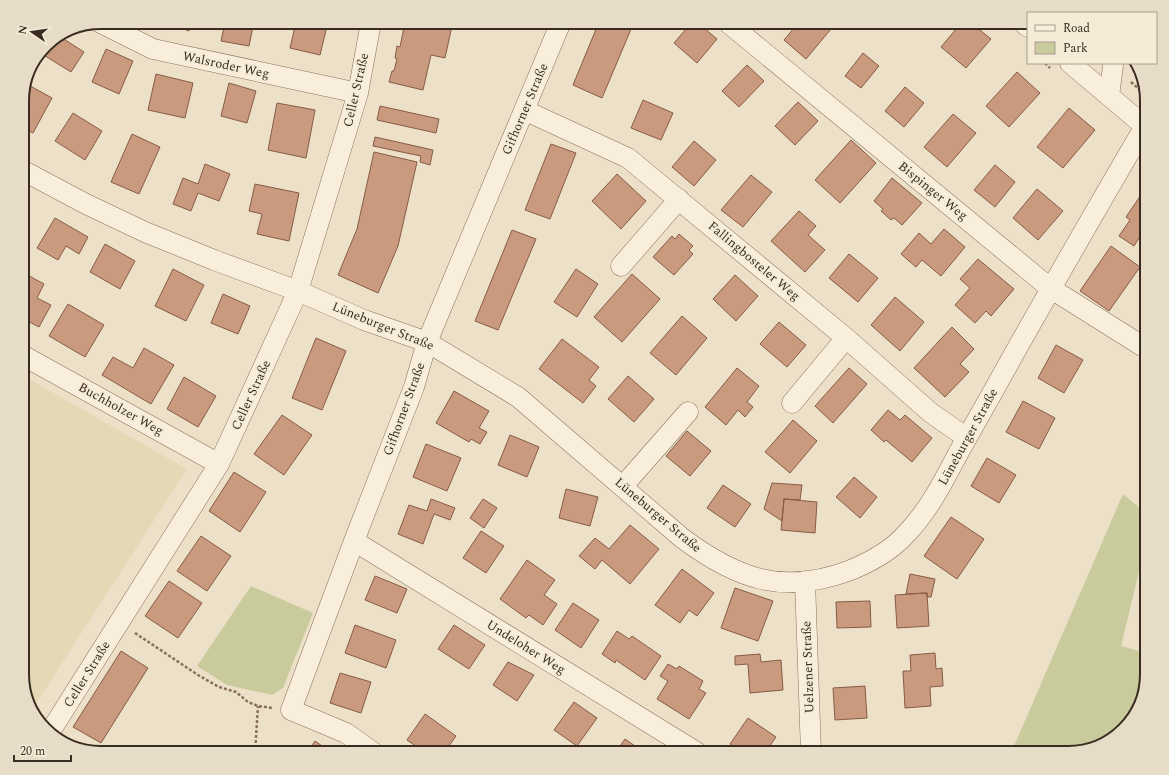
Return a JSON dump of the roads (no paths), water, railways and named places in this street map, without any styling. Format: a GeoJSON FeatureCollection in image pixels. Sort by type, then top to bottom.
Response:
{"type":"FeatureCollection","features":[{"type":"Feature","properties":{"kind":"street","name":"Walsroder Weg"},"geometry":{"type":"LineString","coordinates":[[114,29],[153,49],[358,93]]}},
{"type":"Feature","properties":{"kind":"street","name":"Celler Straße"},"geometry":{"type":"LineString","coordinates":[[53,728],[219,464],[298,291],[358,93],[370,29]]}},
{"type":"Feature","properties":{"kind":"street","name":"Gifhorner Straße"},"geometry":{"type":"LineString","coordinates":[[364,746],[346,733],[291,710],[354,541],[414,387],[427,342],[558,29]]}},
{"type":"Feature","properties":{"kind":"street","name":"Bispinger Weg"},"geometry":{"type":"LineString","coordinates":[[735,29],[1050,288],[1140,345]]}},
{"type":"Feature","properties":{"kind":"street"},"geometry":{"type":"LineString","coordinates":[[1071,64],[1140,122]]}},
{"type":"Feature","properties":{"kind":"street"},"geometry":{"type":"LineString","coordinates":[[1109,96],[1113,66]]}},
{"type":"Feature","properties":{"kind":"street","name":"Fallingbosteler Weg"},"geometry":{"type":"LineString","coordinates":[[524,110],[628,158],[846,338],[931,413],[967,438]]}},
{"type":"Feature","properties":{"kind":"street","name":"Lüneburger Straße"},"geometry":{"type":"LineString","coordinates":[[29,174],[86,204],[145,232],[214,260],[298,291],[364,320],[427,342],[518,397],[682,538],[709,557],[740,573],[772,581],[788,582],[830,577],[859,566],[874,559],[905,536],[927,508],[941,486],[1050,288],[1140,137]]}},
{"type":"Feature","properties":{"kind":"street"},"geometry":{"type":"LineString","coordinates":[[620,266],[679,199]]}},
{"type":"Feature","properties":{"kind":"street"},"geometry":{"type":"LineString","coordinates":[[792,403],[846,338]]}},
{"type":"Feature","properties":{"kind":"street","name":"Buchholzer Weg"},"geometry":{"type":"LineString","coordinates":[[29,359],[219,464]]}},
{"type":"Feature","properties":{"kind":"street"},"geometry":{"type":"LineString","coordinates":[[623,486],[688,412]]}},
{"type":"Feature","properties":{"kind":"street","name":"Undeloher Weg"},"geometry":{"type":"LineString","coordinates":[[354,541],[687,746]]}},
{"type":"Feature","properties":{"kind":"street","name":"Uelzener Straße"},"geometry":{"type":"LineString","coordinates":[[805,581],[812,746]]}}]}
